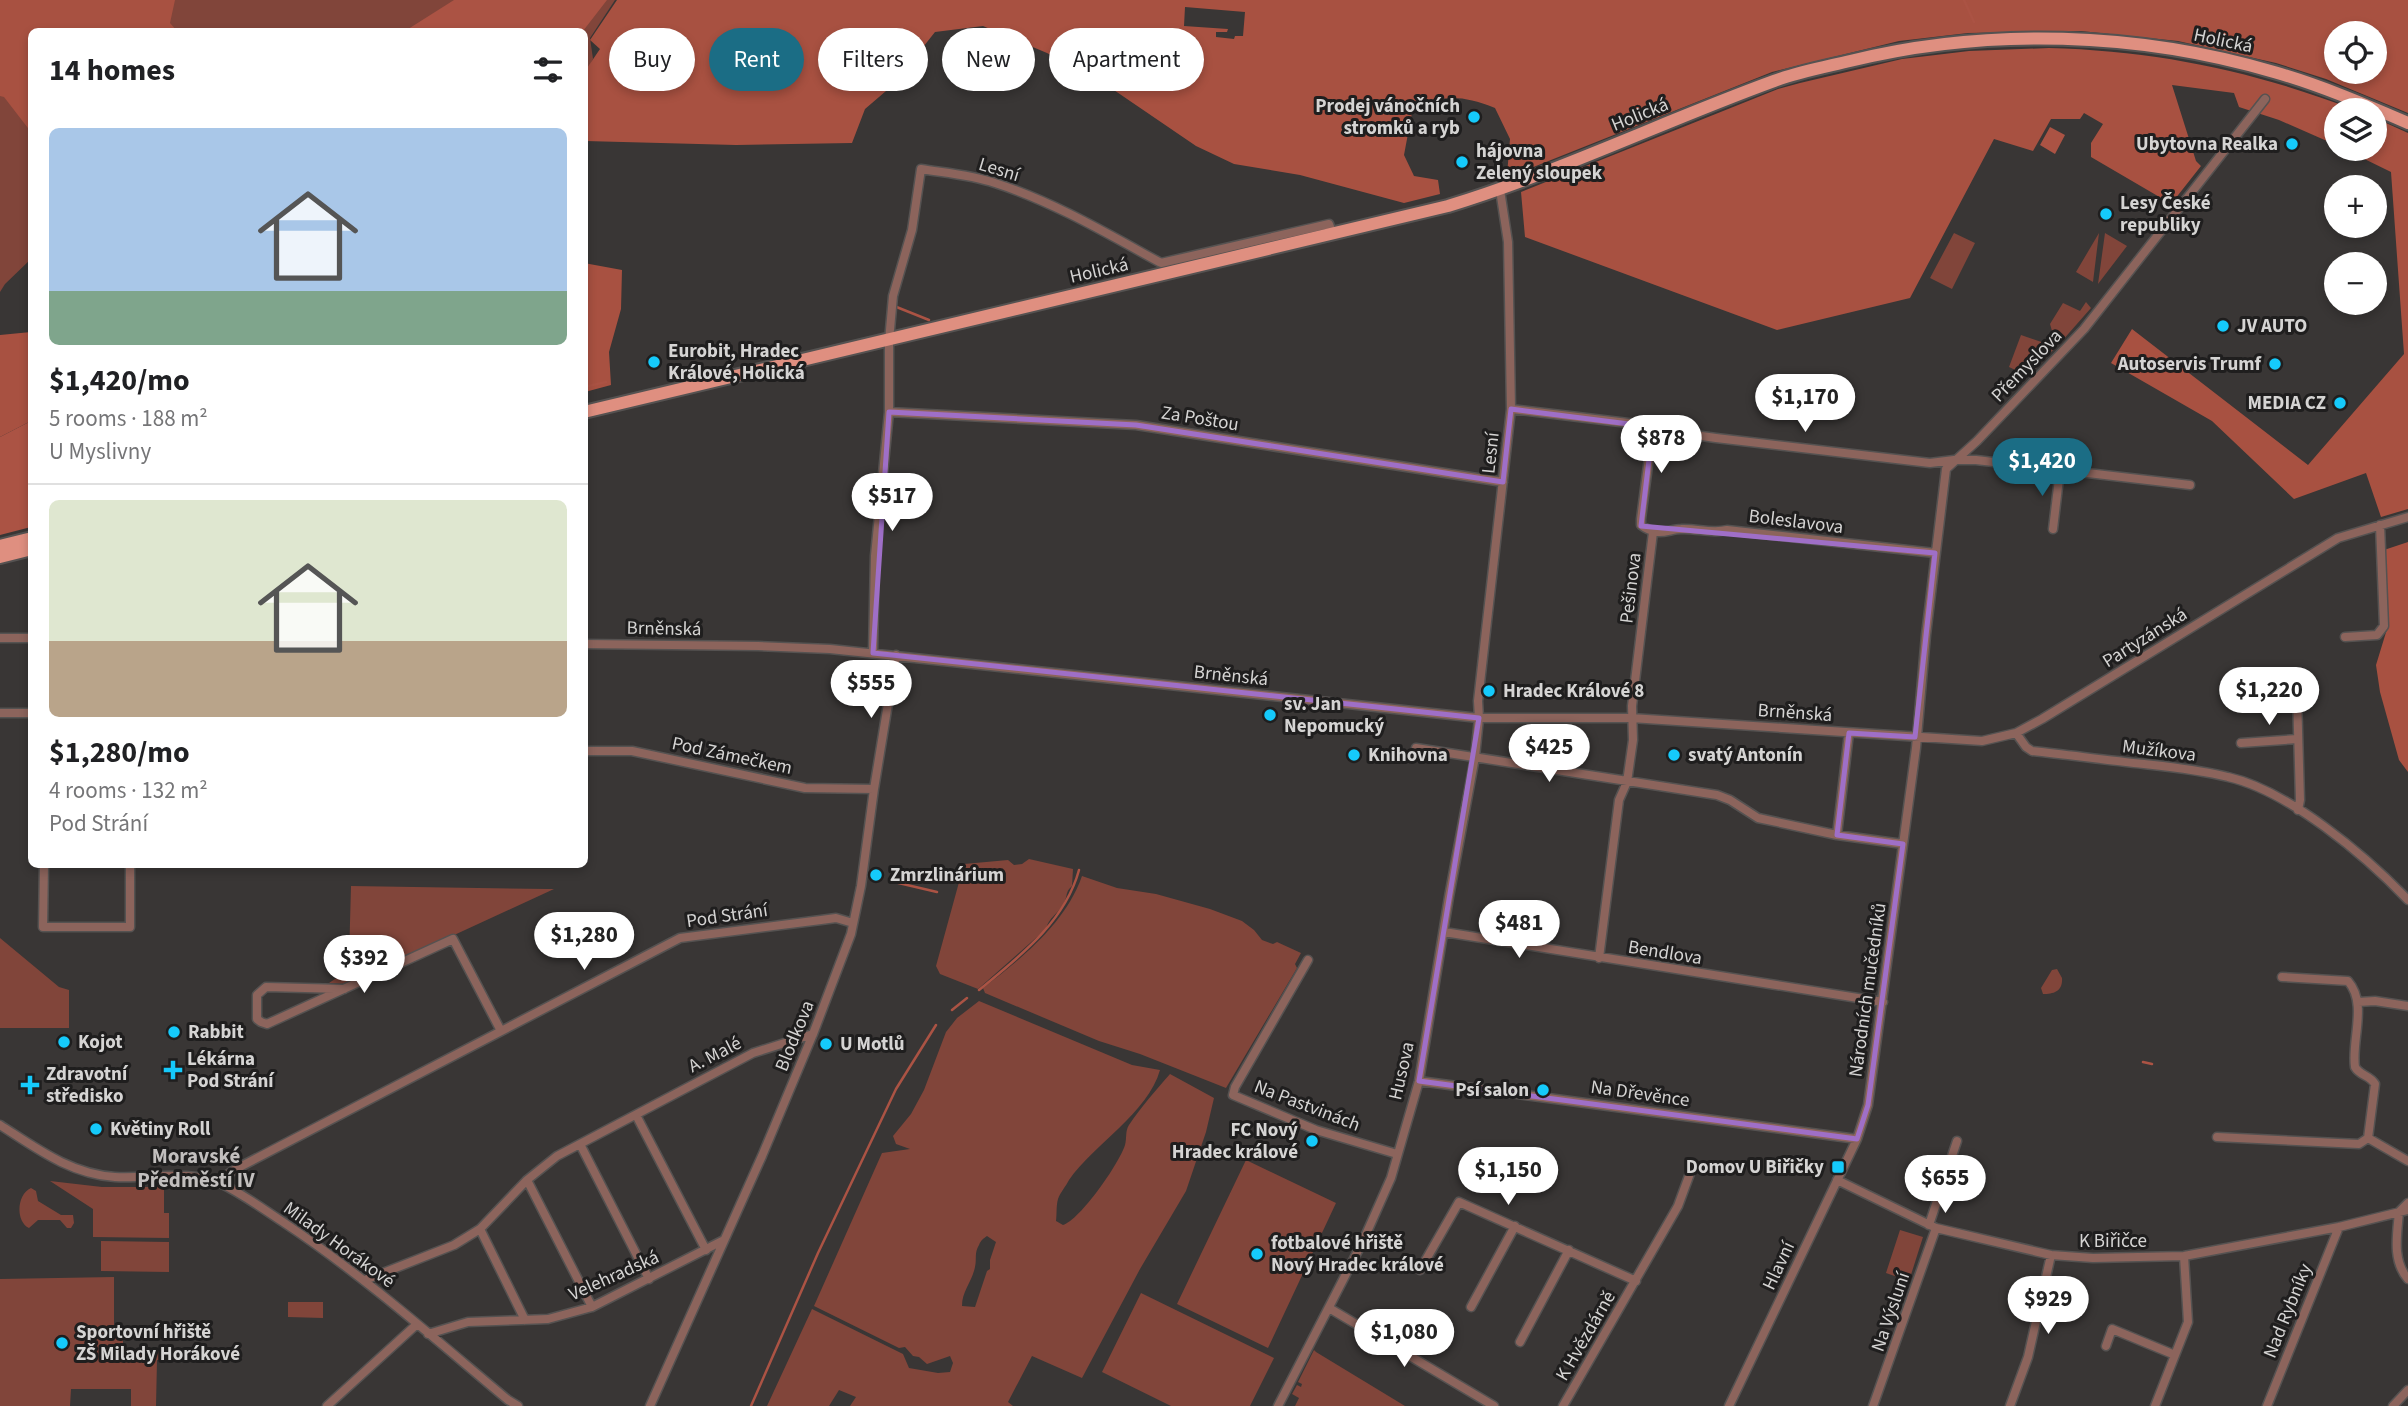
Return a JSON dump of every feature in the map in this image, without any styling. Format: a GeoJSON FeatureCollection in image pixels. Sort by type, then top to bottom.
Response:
{"type":"FeatureCollection","features":[{"type":"Feature","properties":{"kind":"main road","name":"Holická"},"geometry":{"type":"LineString","coordinates":[[588,411],[1448,206],[1500,190],[1775,80],[1901,50],[1969,42],[2081,40],[2176,50],[2274,72],[2334,92],[2408,122]]}},
{"type":"Feature","properties":{"kind":"main road"},"geometry":{"type":"LineString","coordinates":[[0,546],[28,539]]}},
{"type":"Feature","properties":{"kind":"main road"},"geometry":{"type":"LineString","coordinates":[[0,557],[28,550]]}},
{"type":"Feature","properties":{"kind":"street","name":"Přemyslova"},"geometry":{"type":"LineString","coordinates":[[1915,737],[1946,469],[1977,441],[2084,330],[2265,99]]}},
{"type":"Feature","properties":{"kind":"street","name":"Lesní"},"geometry":{"type":"LineString","coordinates":[[889,341],[893,296],[912,230],[921,169],[994,183],[1014,190],[1080,219],[1161,263],[1329,224],[1333,235]]}},
{"type":"Feature","properties":{"kind":"street","name":"Lesní"},"geometry":{"type":"LineString","coordinates":[[1479,718],[1478,701],[1511,409],[1508,242],[1500,190]]}},
{"type":"Feature","properties":{"kind":"street"},"geometry":{"type":"LineString","coordinates":[[873,653],[875,556],[888,412],[889,341]]}},
{"type":"Feature","properties":{"kind":"street"},"geometry":{"type":"LineString","coordinates":[[1511,409],[1716,438],[1930,463],[1954,460],[2190,485]]}},
{"type":"Feature","properties":{"kind":"street","name":"Za Poštou"},"geometry":{"type":"LineString","coordinates":[[888,412],[1136,425],[1503,482]]}},
{"type":"Feature","properties":{"kind":"street","name":"Pešinova"},"geometry":{"type":"LineString","coordinates":[[1599,958],[1619,800],[1627,782],[1633,740],[1631,718],[1653,532],[1641,525],[1653,427]]}},
{"type":"Feature","properties":{"kind":"street"},"geometry":{"type":"LineString","coordinates":[[2053,529],[2060,470]]}},
{"type":"Feature","properties":{"kind":"street","name":"Partyzánská"},"geometry":{"type":"LineString","coordinates":[[1915,737],[1982,741],[2016,733],[2338,538],[2408,517]]}},
{"type":"Feature","properties":{"kind":"street"},"geometry":{"type":"LineString","coordinates":[[2345,637],[2377,635],[2384,626],[2380,525]]}},
{"type":"Feature","properties":{"kind":"street","name":"Boleslavova"},"geometry":{"type":"LineString","coordinates":[[1653,532],[1681,529],[1716,533],[1727,530],[1935,553]]}},
{"type":"Feature","properties":{"kind":"street"},"geometry":{"type":"LineString","coordinates":[[0,638],[28,638]]}},
{"type":"Feature","properties":{"kind":"street","name":"Brněnská"},"geometry":{"type":"LineString","coordinates":[[588,643],[754,646],[873,653],[1479,718],[1631,718],[1915,737]]}},
{"type":"Feature","properties":{"kind":"street","name":"Blodkova"},"geometry":{"type":"LineString","coordinates":[[650,1406],[813,1034],[851,934],[861,886],[896,655]]}},
{"type":"Feature","properties":{"kind":"street"},"geometry":{"type":"LineString","coordinates":[[2297,695],[2298,810]]}},
{"type":"Feature","properties":{"kind":"street"},"geometry":{"type":"LineString","coordinates":[[0,713],[28,713]]}},
{"type":"Feature","properties":{"kind":"street","name":"Husova"},"geometry":{"type":"LineString","coordinates":[[1278,1406],[1329,1308],[1391,1178],[1419,1080],[1475,757],[1479,718]]}},
{"type":"Feature","properties":{"kind":"street"},"geometry":{"type":"LineString","coordinates":[[1838,835],[1849,733]]}},
{"type":"Feature","properties":{"kind":"street","name":"Mužíkova"},"geometry":{"type":"LineString","coordinates":[[2016,733],[2032,751],[2188,769],[2229,777],[2261,789],[2298,810],[2353,848],[2408,900]]}},
{"type":"Feature","properties":{"kind":"street","name":"Národních mučedníků"},"geometry":{"type":"LineString","coordinates":[[1857,1139],[1868,1105],[1883,1002],[1915,737]]}},
{"type":"Feature","properties":{"kind":"street"},"geometry":{"type":"LineString","coordinates":[[2241,743],[2298,739]]}},
{"type":"Feature","properties":{"kind":"street"},"geometry":{"type":"LineString","coordinates":[[1416,748],[1717,795],[1731,800],[1758,818],[1838,835],[1903,844]]}},
{"type":"Feature","properties":{"kind":"street","name":"Pod Zámečkem"},"geometry":{"type":"LineString","coordinates":[[588,751],[632,751],[805,788],[874,789]]}},
{"type":"Feature","properties":{"kind":"street"},"geometry":{"type":"LineString","coordinates":[[44,868],[43,927],[130,927],[130,868]]}},
{"type":"Feature","properties":{"kind":"street","name":"Pod Strání"},"geometry":{"type":"LineString","coordinates":[[217,1182],[234,1170],[680,938],[821,919],[836,918],[853,923]]}},
{"type":"Feature","properties":{"kind":"street","name":"Bendlova"},"geometry":{"type":"LineString","coordinates":[[1444,932],[1883,1002]]}},
{"type":"Feature","properties":{"kind":"street"},"geometry":{"type":"LineString","coordinates":[[344,989],[266,987],[257,995],[257,1018],[267,1024],[344,989],[453,939],[501,1031]]}},
{"type":"Feature","properties":{"kind":"street","name":"Na Pastvinách"},"geometry":{"type":"LineString","coordinates":[[1308,960],[1235,1087],[1233,1095],[1316,1130],[1397,1154]]}},
{"type":"Feature","properties":{"kind":"street"},"geometry":{"type":"LineString","coordinates":[[2217,1137],[2359,1144],[2368,1138],[2375,1084],[2355,1067],[2358,1002],[2355,989],[2348,981],[2282,977]]}},
{"type":"Feature","properties":{"kind":"street"},"geometry":{"type":"LineString","coordinates":[[2358,1002],[2375,1000],[2408,1006]]}},
{"type":"Feature","properties":{"kind":"street","name":"A. Malé"},"geometry":{"type":"LineString","coordinates":[[365,1280],[454,1245],[480,1229],[527,1180],[557,1156],[753,1053],[813,1034]]}},
{"type":"Feature","properties":{"kind":"street","name":"Na Dřevěnce"},"geometry":{"type":"LineString","coordinates":[[1419,1080],[1857,1139]]}},
{"type":"Feature","properties":{"kind":"street"},"geometry":{"type":"LineString","coordinates":[[636,1115],[706,1250]]}},
{"type":"Feature","properties":{"kind":"street","name":"Milady Horákové"},"geometry":{"type":"LineString","coordinates":[[0,1125],[48,1156],[79,1171],[113,1177],[189,1177],[217,1182],[241,1194],[365,1280],[416,1325],[518,1406]]}},
{"type":"Feature","properties":{"kind":"street"},"geometry":{"type":"LineString","coordinates":[[2368,1138],[2408,1161]]}},
{"type":"Feature","properties":{"kind":"street","name":"Hlavní"},"geometry":{"type":"LineString","coordinates":[[1729,1406],[1857,1139]]}},
{"type":"Feature","properties":{"kind":"street","name":"Na Výsluní"},"geometry":{"type":"LineString","coordinates":[[1873,1406],[1933,1226],[1957,1141]]}},
{"type":"Feature","properties":{"kind":"street"},"geometry":{"type":"LineString","coordinates":[[580,1144],[649,1279]]}},
{"type":"Feature","properties":{"kind":"street","name":"K Hvězdárně"},"geometry":{"type":"LineString","coordinates":[[1563,1406],[1678,1206],[1692,1168]]}},
{"type":"Feature","properties":{"kind":"street"},"geometry":{"type":"LineString","coordinates":[[527,1180],[592,1307]]}},
{"type":"Feature","properties":{"kind":"street","name":"K Biřičce"},"geometry":{"type":"LineString","coordinates":[[1837,1180],[1933,1226],[2051,1255],[2093,1258],[2184,1256],[2339,1227],[2403,1211]]}},
{"type":"Feature","properties":{"kind":"street","name":"K Hvězdárně"},"geometry":{"type":"LineString","coordinates":[[1420,1270],[1459,1202],[1636,1281]]}},
{"type":"Feature","properties":{"kind":"street"},"geometry":{"type":"LineString","coordinates":[[2408,1203],[2403,1211],[2396,1249],[2400,1271],[2408,1279]]}},
{"type":"Feature","properties":{"kind":"street"},"geometry":{"type":"LineString","coordinates":[[1471,1307],[1515,1226]]}},
{"type":"Feature","properties":{"kind":"street","name":"Nad Rybníky"},"geometry":{"type":"LineString","coordinates":[[2267,1406],[2339,1227]]}},
{"type":"Feature","properties":{"kind":"street"},"geometry":{"type":"LineString","coordinates":[[480,1229],[525,1320]]}},
{"type":"Feature","properties":{"kind":"street","name":"Velehradská"},"geometry":{"type":"LineString","coordinates":[[428,1334],[468,1322],[548,1319],[592,1307],[724,1240]]}},
{"type":"Feature","properties":{"kind":"street"},"geometry":{"type":"LineString","coordinates":[[1520,1342],[1569,1250]]}},
{"type":"Feature","properties":{"kind":"street"},"geometry":{"type":"LineString","coordinates":[[2010,1406],[2028,1357],[2051,1255]]}},
{"type":"Feature","properties":{"kind":"street"},"geometry":{"type":"LineString","coordinates":[[2155,1406],[2188,1322],[2184,1256]]}},
{"type":"Feature","properties":{"kind":"street"},"geometry":{"type":"LineString","coordinates":[[1329,1308],[1494,1406]]}},
{"type":"Feature","properties":{"kind":"street"},"geometry":{"type":"LineString","coordinates":[[327,1406],[416,1325]]}},
{"type":"Feature","properties":{"kind":"street"},"geometry":{"type":"LineString","coordinates":[[2106,1346],[2112,1329],[2175,1355]]}},
{"type":"Feature","properties":{"kind":"street"},"geometry":{"type":"LineString","coordinates":[[2393,1406],[2408,1390]]}},
{"type":"Feature","properties":{"kind":"highlighted area"},"geometry":{"type":"Polygon","coordinates":[[[1511,409],[1645,425],[1653,427],[1641,526],[1935,553],[1915,737],[1849,733],[1837,835],[1903,844],[1868,1105],[1857,1139],[1419,1081],[1479,718],[873,653],[889,412],[1136,425],[1503,482],[1511,409]]]}},
{"type":"Feature","properties":{"kind":"shaded area"},"geometry":{"type":"Polygon","coordinates":[[[0,0],[615,0],[590,38],[593,59],[588,69],[588,28],[28,28],[28,262],[0,292],[0,0]]]}},
{"type":"Feature","properties":{"kind":"shaded area"},"geometry":{"type":"Polygon","coordinates":[[[0,0],[175,0],[170,23],[174,28],[28,28],[28,128],[4,97],[0,96],[0,0]]]}},
{"type":"Feature","properties":{"kind":"shaded area"},"geometry":{"type":"Polygon","coordinates":[[[454,0],[607,0],[585,28],[410,28],[454,0]]]}},
{"type":"Feature","properties":{"kind":"shaded area"},"geometry":{"type":"Polygon","coordinates":[[[617,0],[2408,0],[2408,113],[2387,104],[2387,98],[2372,98],[2338,84],[2387,84],[2387,21],[2324,21],[2324,78],[2276,63],[2178,41],[2081,31],[1968,33],[1899,41],[1772,72],[1511,176],[1507,175],[1510,139],[1495,108],[1454,98],[1425,103],[1413,107],[1404,155],[1414,176],[1438,180],[1440,194],[1404,203],[1300,175],[1234,164],[1196,146],[1115,91],[1204,91],[1204,28],[1049,28],[1049,54],[1035,48],[1035,28],[942,28],[942,31],[935,32],[928,41],[928,28],[818,28],[818,91],[886,91],[865,109],[852,143],[736,145],[588,141],[588,67],[600,49],[590,40],[617,0]],[[1185,7],[1184,26],[1228,29],[1227,32],[1216,32],[1216,37],[1234,39],[1235,36],[1243,36],[1245,12],[1185,7]]]}},
{"type":"Feature","properties":{"kind":"shaded area"},"geometry":{"type":"Polygon","coordinates":[[[2049,48],[2128,53],[2205,65],[2242,74],[2324,99],[2324,140],[2279,120],[2239,107],[2234,93],[2172,85],[2196,161],[2201,166],[2175,199],[2168,202],[2091,157],[2091,143],[2103,124],[2084,113],[2080,119],[2051,119],[2033,151],[1994,139],[1910,298],[1777,330],[1525,237],[1521,192],[1778,89],[1902,59],[1969,51],[2049,48]]]}},
{"type":"Feature","properties":{"kind":"shaded area"},"geometry":{"type":"Polygon","coordinates":[[[2387,123],[2408,133],[2408,509],[2381,517],[2366,473],[2294,499],[2212,421],[2111,363],[2132,329],[2308,465],[2404,354],[2391,172],[2369,161],[2387,161],[2387,123]]]}},
{"type":"Feature","properties":{"kind":"shaded area"},"geometry":{"type":"Polygon","coordinates":[[[2050,127],[2065,135],[2055,154],[2040,145],[2050,127]]]}},
{"type":"Feature","properties":{"kind":"shaded area"},"geometry":{"type":"Polygon","coordinates":[[[1954,233],[1975,243],[1952,289],[1930,278],[1954,233]]]}},
{"type":"Feature","properties":{"kind":"shaded area"},"geometry":{"type":"Polygon","coordinates":[[[2099,233],[2093,282],[2076,272],[2099,233]]]}},
{"type":"Feature","properties":{"kind":"shaded area"},"geometry":{"type":"Polygon","coordinates":[[[2105,233],[2127,246],[2098,284],[2105,233]]]}},
{"type":"Feature","properties":{"kind":"shaded area"},"geometry":{"type":"Polygon","coordinates":[[[588,264],[622,270],[621,309],[609,352],[611,385],[588,391],[588,264]]]}},
{"type":"Feature","properties":{"kind":"shaded area"},"geometry":{"type":"Polygon","coordinates":[[[2086,302],[2091,308],[2062,341],[2052,331],[2050,324],[2063,303],[2080,311],[2086,302]]]}},
{"type":"Feature","properties":{"kind":"shaded area"},"geometry":{"type":"Polygon","coordinates":[[[28,332],[28,423],[0,437],[0,335],[28,332]]]}},
{"type":"Feature","properties":{"kind":"shaded area"},"geometry":{"type":"Polygon","coordinates":[[[2021,335],[2056,347],[2028,376],[2009,367],[2021,335]]]}},
{"type":"Feature","properties":{"kind":"shaded area"},"geometry":{"type":"Polygon","coordinates":[[[28,423],[28,528],[0,535],[0,437],[28,423]]]}},
{"type":"Feature","properties":{"kind":"shaded area"},"geometry":{"type":"Polygon","coordinates":[[[2408,542],[2408,772],[2399,760],[2380,692],[2376,665],[2387,629],[2384,550],[2408,542]]]}},
{"type":"Feature","properties":{"kind":"shaded area"},"geometry":{"type":"Polygon","coordinates":[[[1029,859],[1073,869],[1072,886],[1062,907],[1046,929],[978,989],[940,974],[936,966],[964,864],[1008,860],[1014,865],[1029,859]]]}},
{"type":"Feature","properties":{"kind":"shaded area"},"geometry":{"type":"Polygon","coordinates":[[[1082,876],[1117,888],[1156,894],[1210,909],[1242,921],[1262,940],[1273,944],[1277,942],[1301,953],[1295,964],[1297,968],[1226,1088],[1099,1041],[985,993],[983,988],[1013,965],[1053,925],[1065,910],[1082,876]]]}},
{"type":"Feature","properties":{"kind":"shaded area"},"geometry":{"type":"Polygon","coordinates":[[[351,886],[554,889],[348,984],[329,983],[341,975],[349,959],[351,886]]]}},
{"type":"Feature","properties":{"kind":"shaded area"},"geometry":{"type":"Polygon","coordinates":[[[0,938],[59,987],[69,990],[69,1028],[0,1028],[0,938]]]}},
{"type":"Feature","properties":{"kind":"shaded area"},"geometry":{"type":"Polygon","coordinates":[[[2057,969],[2062,978],[2061,986],[2054,992],[2043,994],[2041,988],[2052,970],[2057,969]]]}},
{"type":"Feature","properties":{"kind":"shaded area"},"geometry":{"type":"Polygon","coordinates":[[[979,1001],[1132,1065],[1160,1070],[1154,1086],[1133,1114],[1069,1180],[1058,1199],[1056,1221],[1063,1225],[1070,1221],[1098,1190],[1121,1154],[1129,1125],[1170,1074],[1214,1098],[1206,1132],[1186,1191],[1140,1269],[1082,1378],[1032,1356],[1008,1402],[1013,1406],[850,1406],[856,1397],[839,1390],[829,1406],[767,1406],[812,1309],[903,1354],[909,1368],[938,1373],[950,1372],[953,1363],[950,1356],[927,1364],[919,1357],[913,1356],[905,1347],[899,1348],[814,1306],[882,1153],[910,1149],[896,1144],[893,1136],[911,1114],[924,1090],[946,1032],[957,1018],[979,1001]],[[987,1236],[980,1243],[974,1272],[962,1306],[975,1307],[990,1269],[996,1242],[987,1236]]]}},
{"type":"Feature","properties":{"kind":"shaded area","name":"fotbalové hřiště Nový Hradec králové"},"geometry":{"type":"Polygon","coordinates":[[[1246,1160],[1336,1203],[1268,1348],[1177,1304],[1246,1160]]]}},
{"type":"Feature","properties":{"kind":"shaded area"},"geometry":{"type":"Polygon","coordinates":[[[50,1181],[102,1187],[164,1187],[164,1213],[169,1213],[169,1238],[93,1237],[93,1209],[50,1181]]]}},
{"type":"Feature","properties":{"kind":"shaded area"},"geometry":{"type":"Polygon","coordinates":[[[31,1188],[36,1191],[38,1201],[61,1215],[73,1215],[74,1223],[71,1228],[67,1228],[60,1220],[38,1220],[29,1228],[24,1225],[20,1214],[21,1201],[26,1191],[31,1188]]]}},
{"type":"Feature","properties":{"kind":"shaded area"},"geometry":{"type":"Polygon","coordinates":[[[1900,1230],[1923,1237],[1909,1281],[1886,1273],[1900,1230]]]}},
{"type":"Feature","properties":{"kind":"shaded area"},"geometry":{"type":"Polygon","coordinates":[[[101,1241],[169,1242],[169,1272],[101,1271],[101,1241]]]}},
{"type":"Feature","properties":{"kind":"shaded area","name":"Sportovní hřiště ZŠ Milady Horákové"},"geometry":{"type":"Polygon","coordinates":[[[114,1277],[114,1335],[123,1336],[123,1350],[165,1351],[165,1360],[157,1360],[156,1406],[131,1406],[131,1389],[71,1389],[70,1406],[0,1406],[0,1279],[114,1277]]]}},
{"type":"Feature","properties":{"kind":"shaded area"},"geometry":{"type":"Polygon","coordinates":[[[1141,1293],[1274,1358],[1250,1406],[1171,1406],[1102,1372],[1141,1293]]]}},
{"type":"Feature","properties":{"kind":"shaded area"},"geometry":{"type":"Polygon","coordinates":[[[288,1302],[323,1302],[323,1318],[288,1317],[288,1302]]]}},
{"type":"Feature","properties":{"kind":"shaded area"},"geometry":{"type":"Polygon","coordinates":[[[1314,1350],[1405,1406],[1295,1406],[1299,1398],[1292,1394],[1297,1385],[1301,1387],[1302,1384],[1298,1382],[1314,1350]]]}},
{"type":"Feature","properties":{"kind":"waterway"},"geometry":{"type":"LineString","coordinates":[[1964,0],[1974,22]]}},
{"type":"Feature","properties":{"kind":"waterway"},"geometry":{"type":"LineString","coordinates":[[894,306],[929,320]]}},
{"type":"Feature","properties":{"kind":"waterway"},"geometry":{"type":"LineString","coordinates":[[588,386],[606,382]]}},
{"type":"Feature","properties":{"kind":"waterway"},"geometry":{"type":"LineString","coordinates":[[979,990],[1025,951],[1052,922],[1072,889],[1079,870]]}},
{"type":"Feature","properties":{"kind":"waterway"},"geometry":{"type":"LineString","coordinates":[[890,881],[937,892]]}},
{"type":"Feature","properties":{"kind":"waterway"},"geometry":{"type":"LineString","coordinates":[[952,1010],[967,998]]}},
{"type":"Feature","properties":{"kind":"waterway"},"geometry":{"type":"LineString","coordinates":[[751,1406],[818,1253],[896,1089],[936,1025]]}},
{"type":"Feature","properties":{"kind":"waterway"},"geometry":{"type":"LineString","coordinates":[[2143,1062],[2152,1064]]}},
{"type":"Feature","properties":{"kind":"place","name":"Prodej vánočních stromků a ryb"},"geometry":{"type":"Point","coordinates":[1474,117]}},
{"type":"Feature","properties":{"kind":"place","name":"Ubytovna Realka"},"geometry":{"type":"Point","coordinates":[2292,144]}},
{"type":"Feature","properties":{"kind":"place","name":"hájovna Zelený sloupek"},"geometry":{"type":"Point","coordinates":[1462,162]}},
{"type":"Feature","properties":{"kind":"place","name":"Lesy České republiky"},"geometry":{"type":"Point","coordinates":[2106,214]}},
{"type":"Feature","properties":{"kind":"place","name":"JV AUTO"},"geometry":{"type":"Point","coordinates":[2223,326]}},
{"type":"Feature","properties":{"kind":"place","name":"Eurobit, Hradec Králové, Holická"},"geometry":{"type":"Point","coordinates":[654,362]}},
{"type":"Feature","properties":{"kind":"place","name":"Autoservis Trumf"},"geometry":{"type":"Point","coordinates":[2275,364]}},
{"type":"Feature","properties":{"kind":"place","name":"MEDIA CZ"},"geometry":{"type":"Point","coordinates":[2340,403]}},
{"type":"Feature","properties":{"kind":"place","name":"Hradec Králové 8"},"geometry":{"type":"Point","coordinates":[1489,691]}},
{"type":"Feature","properties":{"kind":"place","name":"sv. Jan Nepomucký"},"geometry":{"type":"Point","coordinates":[1270,715]}},
{"type":"Feature","properties":{"kind":"place","name":"Knihovna"},"geometry":{"type":"Point","coordinates":[1354,755]}},
{"type":"Feature","properties":{"kind":"place","name":"svatý Antonín"},"geometry":{"type":"Point","coordinates":[1674,755]}},
{"type":"Feature","properties":{"kind":"place","name":"Zmrzlinárium"},"geometry":{"type":"Point","coordinates":[876,875]}},
{"type":"Feature","properties":{"kind":"place","name":"Rabbit"},"geometry":{"type":"Point","coordinates":[174,1032]}},
{"type":"Feature","properties":{"kind":"place","name":"Kojot"},"geometry":{"type":"Point","coordinates":[64,1042]}},
{"type":"Feature","properties":{"kind":"place","name":"U Motlů"},"geometry":{"type":"Point","coordinates":[826,1044]}},
{"type":"Feature","properties":{"kind":"place","name":"Lékárna Pod Strání"},"geometry":{"type":"Point","coordinates":[173,1070]}},
{"type":"Feature","properties":{"kind":"place","name":"Zdravotní středisko"},"geometry":{"type":"Point","coordinates":[30,1085]}},
{"type":"Feature","properties":{"kind":"place","name":"Psí salon"},"geometry":{"type":"Point","coordinates":[1543,1090]}},
{"type":"Feature","properties":{"kind":"place","name":"Květiny Roll"},"geometry":{"type":"Point","coordinates":[96,1129]}},
{"type":"Feature","properties":{"kind":"place","name":"FC Nový Hradec králové"},"geometry":{"type":"Point","coordinates":[1312,1141]}},
{"type":"Feature","properties":{"kind":"place","name":"Domov U Biřičky"},"geometry":{"type":"Point","coordinates":[1838,1167]}},
{"type":"Feature","properties":{"kind":"place","name":"fotbalové hřiště Nový Hradec králové"},"geometry":{"type":"Point","coordinates":[1257,1254]}},
{"type":"Feature","properties":{"kind":"place","name":"Sportovní hřiště ZŠ Milady Horákové"},"geometry":{"type":"Point","coordinates":[62,1343]}},
{"type":"Feature","properties":{"kind":"district","name":"Moravské Předměstí IV"},"geometry":{"type":"Point","coordinates":[196,1168]}}]}
